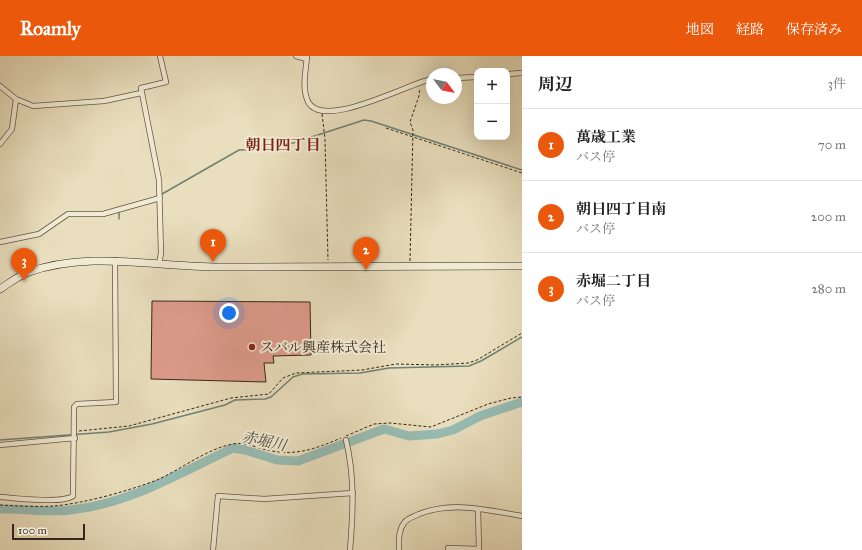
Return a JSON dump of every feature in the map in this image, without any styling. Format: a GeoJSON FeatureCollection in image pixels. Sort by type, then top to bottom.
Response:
{"type":"FeatureCollection","features":[{"type":"Feature","properties":{"kind":"street"},"geometry":{"type":"LineString","coordinates":[[159,264],[159,180],[141,88],[166,82],[160,56]]}},
{"type":"Feature","properties":{"kind":"street"},"geometry":{"type":"LineString","coordinates":[[296,56],[307,57],[304,83],[306,98],[310,105],[323,110],[335,110],[366,104],[426,80]]}},
{"type":"Feature","properties":{"kind":"street"},"geometry":{"type":"LineString","coordinates":[[510,74],[522,74]]}},
{"type":"Feature","properties":{"kind":"street"},"geometry":{"type":"LineString","coordinates":[[462,78],[474,77]]}},
{"type":"Feature","properties":{"kind":"street"},"geometry":{"type":"LineString","coordinates":[[0,86],[16,100],[33,106],[104,102],[141,93]]}},
{"type":"Feature","properties":{"kind":"street"},"geometry":{"type":"LineString","coordinates":[[0,144],[12,129],[16,100]]}},
{"type":"Feature","properties":{"kind":"street"},"geometry":{"type":"LineString","coordinates":[[0,242],[40,234],[68,214],[103,214],[160,198]]}},
{"type":"Feature","properties":{"kind":"street"},"geometry":{"type":"LineString","coordinates":[[0,288],[25,274],[56,265],[115,260],[200,267],[522,266]]}},
{"type":"Feature","properties":{"kind":"street"},"geometry":{"type":"LineString","coordinates":[[0,497],[55,499],[70,498],[73,496],[75,438],[74,407],[77,404],[116,402],[115,260]]}},
{"type":"Feature","properties":{"kind":"street"},"geometry":{"type":"LineString","coordinates":[[0,445],[75,438]]}},
{"type":"Feature","properties":{"kind":"street"},"geometry":{"type":"LineString","coordinates":[[346,438],[353,493],[350,550]]}},
{"type":"Feature","properties":{"kind":"street"},"geometry":{"type":"LineString","coordinates":[[213,550],[218,496],[264,500],[353,493]]}},
{"type":"Feature","properties":{"kind":"street"},"geometry":{"type":"LineString","coordinates":[[399,550],[400,531],[407,519],[425,512],[460,506],[522,516]]}},
{"type":"Feature","properties":{"kind":"street"},"geometry":{"type":"LineString","coordinates":[[448,550],[448,548],[479,550],[478,509]]}},
{"type":"Feature","properties":{"kind":"path"},"geometry":{"type":"LineString","coordinates":[[410,267],[413,130],[410,122],[419,96],[420,82]]}},
{"type":"Feature","properties":{"kind":"path"},"geometry":{"type":"LineString","coordinates":[[323,110],[328,266]]}},
{"type":"Feature","properties":{"kind":"path"},"geometry":{"type":"LineString","coordinates":[[386,128],[412,138],[522,173]]}},
{"type":"Feature","properties":{"kind":"path"},"geometry":{"type":"LineString","coordinates":[[75,431],[129,426],[231,398],[269,394],[283,378],[296,373],[362,370],[396,364],[436,365],[468,362],[477,360],[522,333]]}},
{"type":"Feature","properties":{"kind":"path"},"geometry":{"type":"LineString","coordinates":[[0,505],[52,506],[76,503],[157,479],[211,452],[233,444],[244,443],[262,449],[293,453],[319,448],[346,438],[374,424],[390,423],[431,427],[488,404],[511,398],[522,397]]}},
{"type":"Feature","properties":{"kind":"building"},"geometry":{"type":"Polygon","coordinates":[[[152,301],[310,302],[311,355],[273,356],[274,363],[264,363],[266,382],[151,379],[152,301]]]}},
{"type":"Feature","properties":{"kind":"waterway"},"geometry":{"type":"LineString","coordinates":[[153,198],[239,150],[264,149],[293,143],[364,120],[522,170]]}},
{"type":"Feature","properties":{"kind":"waterway"},"geometry":{"type":"LineString","coordinates":[[119,211],[119,219]]}},
{"type":"Feature","properties":{"kind":"waterway"},"geometry":{"type":"LineString","coordinates":[[0,440],[109,432],[152,424],[225,405],[235,400],[265,399],[271,397],[293,377],[302,374],[360,373],[389,368],[469,366],[481,361],[522,337]]}},
{"type":"Feature","properties":{"kind":"waterway","name":"赤堀川"},"geometry":{"type":"LineString","coordinates":[[0,509],[61,511],[92,507],[154,486],[233,448],[245,450],[277,460],[298,461],[384,429],[409,436],[437,434],[453,430],[480,416],[522,402]]}},
{"type":"Feature","properties":{"kind":"place","name":"萬歳工業"},"geometry":{"type":"Point","coordinates":[213,262]}},
{"type":"Feature","properties":{"kind":"place","name":"朝日四丁目南"},"geometry":{"type":"Point","coordinates":[366,270]}},
{"type":"Feature","properties":{"kind":"place","name":"赤堀二丁目"},"geometry":{"type":"Point","coordinates":[24,281]}},
{"type":"Feature","properties":{"kind":"place","name":"スバル興産株式会社"},"geometry":{"type":"Point","coordinates":[252,347]}},
{"type":"Feature","properties":{"kind":"district","name":"朝日四丁目"},"geometry":{"type":"Point","coordinates":[283,145]}}]}
